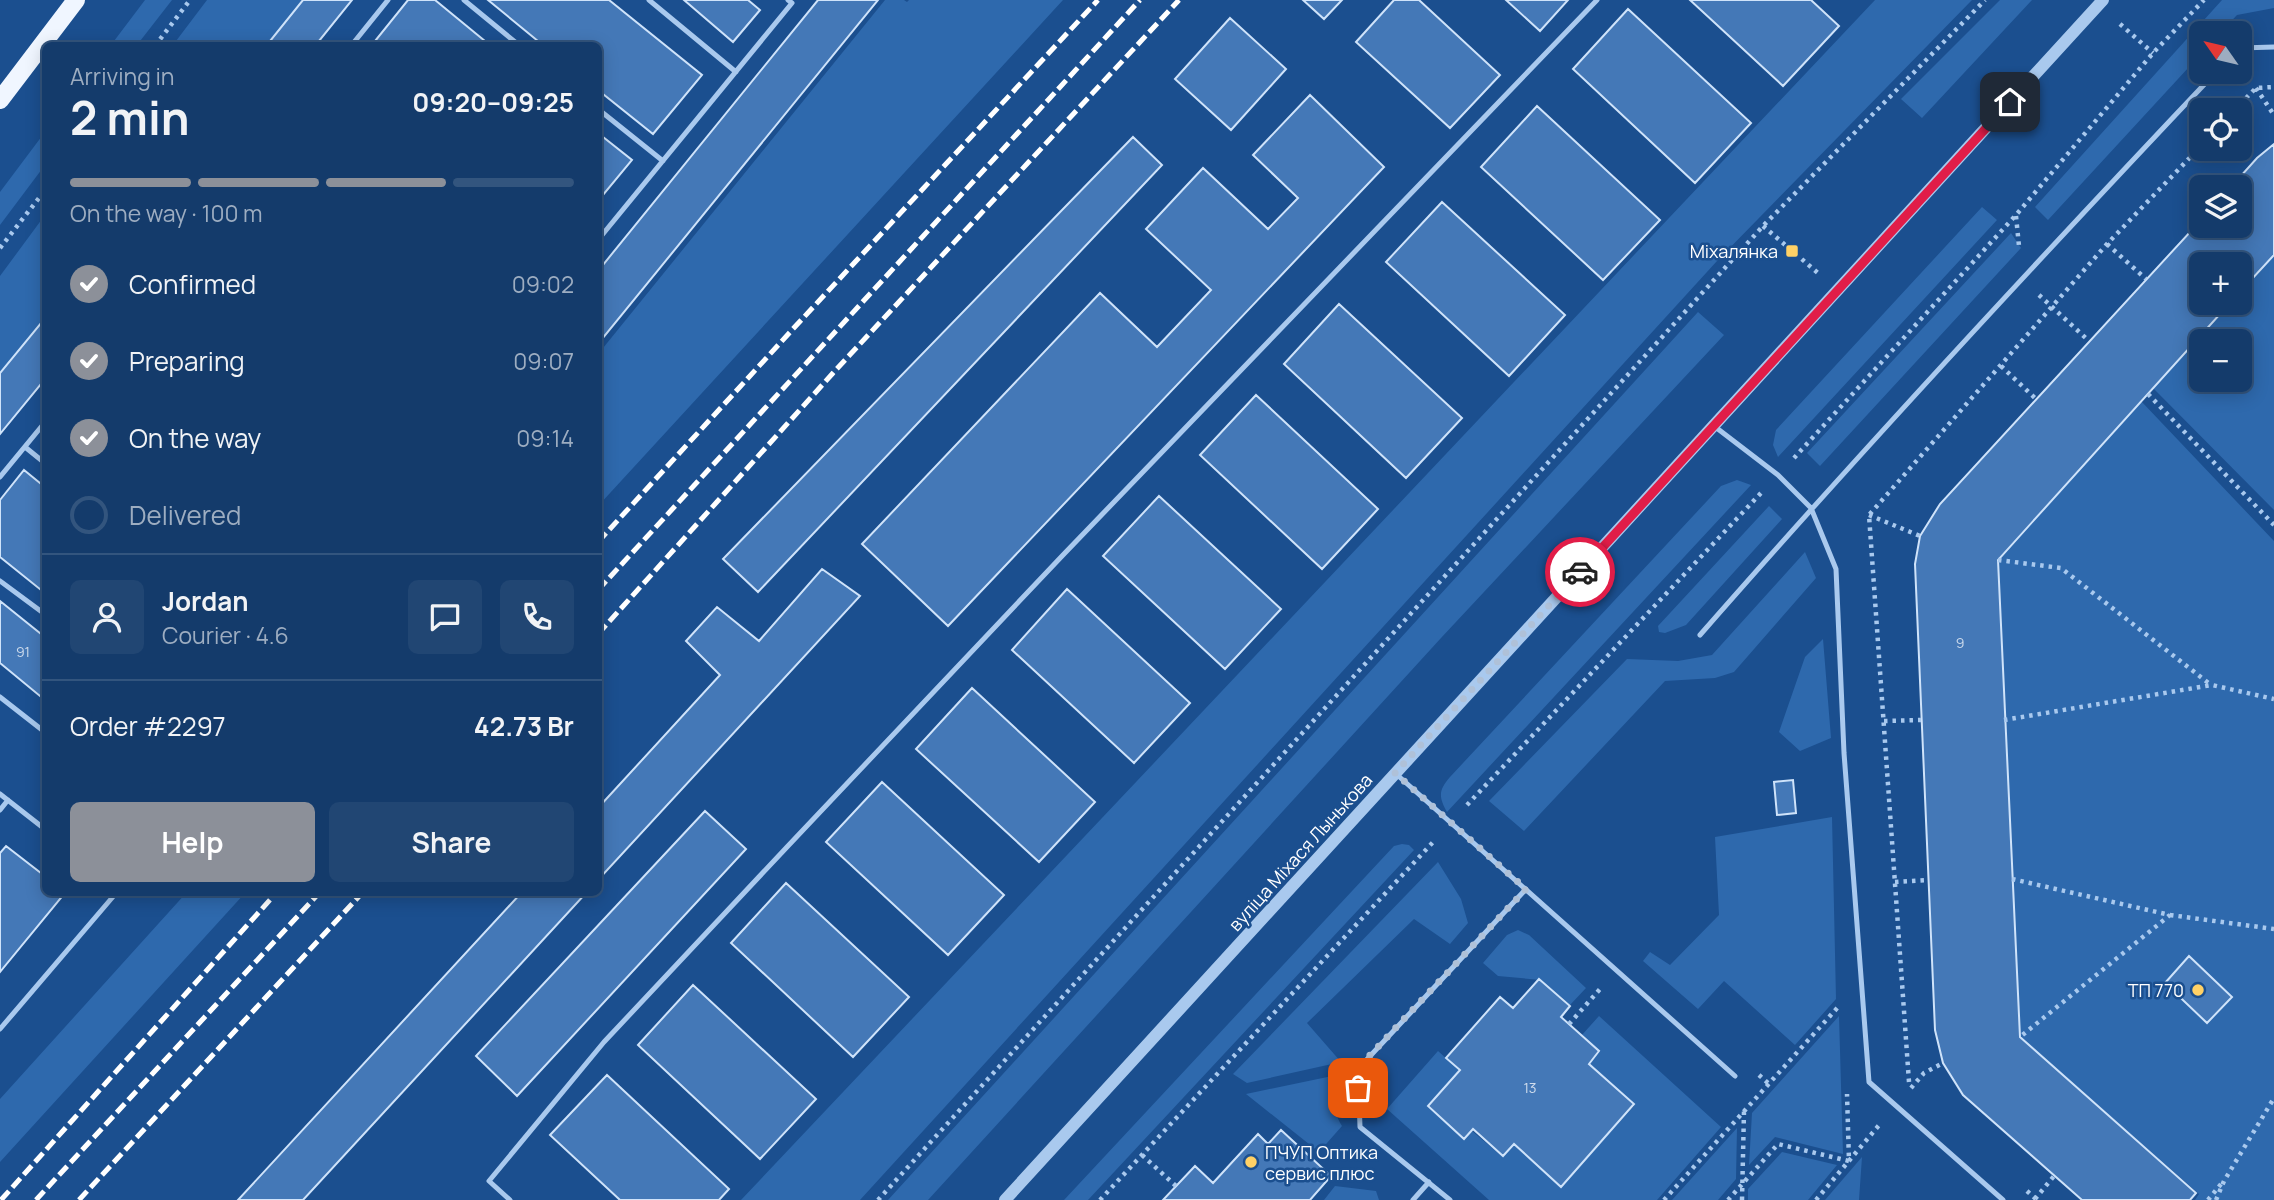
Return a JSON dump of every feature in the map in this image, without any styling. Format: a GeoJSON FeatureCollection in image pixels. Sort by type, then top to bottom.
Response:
{"type":"FeatureCollection","features":[{"type":"Feature","properties":{"kind":"main road"},"geometry":{"type":"LineString","coordinates":[[44,42],[76,0]]}},
{"type":"Feature","properties":{"kind":"main road"},"geometry":{"type":"LineString","coordinates":[[0,100],[42,45]]}},
{"type":"Feature","properties":{"kind":"street","name":"вуліца Міхася Лынькова"},"geometry":{"type":"LineString","coordinates":[[1005,1200],[2101,2]]}},
{"type":"Feature","properties":{"kind":"lane"},"geometry":{"type":"LineString","coordinates":[[354,42],[388,0]]}},
{"type":"Feature","properties":{"kind":"lane"},"geometry":{"type":"LineString","coordinates":[[464,0],[515,42]]}},
{"type":"Feature","properties":{"kind":"lane"},"geometry":{"type":"LineString","coordinates":[[649,0],[736,72]]}},
{"type":"Feature","properties":{"kind":"lane"},"geometry":{"type":"LineString","coordinates":[[510,1200],[489,1181],[604,1042],[926,699],[1597,0]]}},
{"type":"Feature","properties":{"kind":"lane"},"geometry":{"type":"LineString","coordinates":[[602,235],[792,1]]}},
{"type":"Feature","properties":{"kind":"lane"},"geometry":{"type":"LineString","coordinates":[[2252,48],[2274,47]]}},
{"type":"Feature","properties":{"kind":"lane"},"geometry":{"type":"LineString","coordinates":[[1700,635],[1811,508],[2012,288],[2205,84]]}},
{"type":"Feature","properties":{"kind":"lane"},"geometry":{"type":"LineString","coordinates":[[602,112],[663,161]]}},
{"type":"Feature","properties":{"kind":"lane"},"geometry":{"type":"LineString","coordinates":[[0,477],[42,426]]}},
{"type":"Feature","properties":{"kind":"lane"},"geometry":{"type":"LineString","coordinates":[[1714,426],[1778,475],[1811,508],[1836,569],[1844,753],[1869,1082],[2003,1200]]}},
{"type":"Feature","properties":{"kind":"lane"},"geometry":{"type":"LineString","coordinates":[[25,447],[42,461]]}},
{"type":"Feature","properties":{"kind":"lane"},"geometry":{"type":"LineString","coordinates":[[0,580],[42,612]]}},
{"type":"Feature","properties":{"kind":"lane"},"geometry":{"type":"LineString","coordinates":[[0,697],[42,730]]}},
{"type":"Feature","properties":{"kind":"lane"},"geometry":{"type":"LineString","coordinates":[[1395,773],[1735,1076]]}},
{"type":"Feature","properties":{"kind":"lane"},"geometry":{"type":"LineString","coordinates":[[0,794],[42,827]]}},
{"type":"Feature","properties":{"kind":"lane"},"geometry":{"type":"LineString","coordinates":[[0,810],[8,800]]}},
{"type":"Feature","properties":{"kind":"lane"},"geometry":{"type":"LineString","coordinates":[[1450,1200],[1360,1127],[1357,1069],[1526,889]]}},
{"type":"Feature","properties":{"kind":"lane"},"geometry":{"type":"LineString","coordinates":[[0,1029],[114,896]]}},
{"type":"Feature","properties":{"kind":"lane"},"geometry":{"type":"LineString","coordinates":[[1413,1200],[1429,1182]]}},
{"type":"Feature","properties":{"kind":"path"},"geometry":{"type":"LineString","coordinates":[[158,42],[190,0]]}},
{"type":"Feature","properties":{"kind":"path"},"geometry":{"type":"LineString","coordinates":[[878,1200],[1763,226],[1984,0]]}},
{"type":"Feature","properties":{"kind":"path"},"geometry":{"type":"LineString","coordinates":[[1100,1200],[1778,475],[2016,215],[2153,53],[2204,0]]}},
{"type":"Feature","properties":{"kind":"path"},"geometry":{"type":"LineString","coordinates":[[2101,2],[2153,53]]}},
{"type":"Feature","properties":{"kind":"path"},"geometry":{"type":"LineString","coordinates":[[2246,98],[2256,88],[2274,87]]}},
{"type":"Feature","properties":{"kind":"path"},"geometry":{"type":"LineString","coordinates":[[2256,88],[2274,115]]}},
{"type":"Feature","properties":{"kind":"path"},"geometry":{"type":"LineString","coordinates":[[1920,1098],[1909,1089],[1869,515],[2107,244],[2189,159]]}},
{"type":"Feature","properties":{"kind":"path"},"geometry":{"type":"LineString","coordinates":[[0,248],[42,193]]}},
{"type":"Feature","properties":{"kind":"path"},"geometry":{"type":"LineString","coordinates":[[1763,226],[1838,289]]}},
{"type":"Feature","properties":{"kind":"path"},"geometry":{"type":"LineString","coordinates":[[2107,244],[2146,279]]}},
{"type":"Feature","properties":{"kind":"path"},"geometry":{"type":"LineString","coordinates":[[2000,366],[2036,398]]}},
{"type":"Feature","properties":{"kind":"path"},"geometry":{"type":"LineString","coordinates":[[2148,394],[2274,525]]}},
{"type":"Feature","properties":{"kind":"path"},"geometry":{"type":"LineString","coordinates":[[1869,515],[1920,536]]}},
{"type":"Feature","properties":{"kind":"path"},"geometry":{"type":"LineString","coordinates":[[1998,560],[2061,568],[2212,685]]}},
{"type":"Feature","properties":{"kind":"path"},"geometry":{"type":"LineString","coordinates":[[2004,720],[2212,685],[2274,699]]}},
{"type":"Feature","properties":{"kind":"path"},"geometry":{"type":"LineString","coordinates":[[1884,721],[1921,720]]}},
{"type":"Feature","properties":{"kind":"path"},"geometry":{"type":"LineString","coordinates":[[2012,879],[2169,915],[2274,929]]}},
{"type":"Feature","properties":{"kind":"path"},"geometry":{"type":"LineString","coordinates":[[1895,882],[1928,880]]}},
{"type":"Feature","properties":{"kind":"path"},"geometry":{"type":"LineString","coordinates":[[2020,1037],[2169,915]]}},
{"type":"Feature","properties":{"kind":"path"},"geometry":{"type":"LineString","coordinates":[[1569,1024],[1617,970]]}},
{"type":"Feature","properties":{"kind":"path"},"geometry":{"type":"LineString","coordinates":[[1664,1200],[1845,998],[1846,1012]]}},
{"type":"Feature","properties":{"kind":"path"},"geometry":{"type":"LineString","coordinates":[[1924,1073],[1943,1063]]}},
{"type":"Feature","properties":{"kind":"path"},"geometry":{"type":"LineString","coordinates":[[1847,1094],[1849,1161]]}},
{"type":"Feature","properties":{"kind":"path"},"geometry":{"type":"LineString","coordinates":[[2216,1200],[2224,1181],[2274,1098]]}},
{"type":"Feature","properties":{"kind":"path"},"geometry":{"type":"LineString","coordinates":[[1816,1200],[1896,1105]]}},
{"type":"Feature","properties":{"kind":"path"},"geometry":{"type":"LineString","coordinates":[[1742,1200],[1744,1111]]}},
{"type":"Feature","properties":{"kind":"path"},"geometry":{"type":"LineString","coordinates":[[1728,1200],[1778,1144],[1849,1161]]}},
{"type":"Feature","properties":{"kind":"path"},"geometry":{"type":"LineString","coordinates":[[1142,1155],[1176,1186]]}},
{"type":"Feature","properties":{"kind":"path"},"geometry":{"type":"LineString","coordinates":[[2025,1189],[2036,1199],[2054,1176]]}},
{"type":"Feature","properties":{"kind":"path"},"geometry":{"type":"LineString","coordinates":[[2207,1200],[2224,1181]]}},
{"type":"Feature","properties":{"kind":"shaded area"},"geometry":{"type":"Polygon","coordinates":[[[145,0],[172,0],[139,42],[113,42],[145,0]]]}},
{"type":"Feature","properties":{"kind":"shaded area"},"geometry":{"type":"Polygon","coordinates":[[[207,0],[303,0],[268,42],[175,42],[207,0]]]}},
{"type":"Feature","properties":{"kind":"shaded area"},"geometry":{"type":"Polygon","coordinates":[[[885,0],[1063,0],[602,502],[602,349],[885,0]]]}},
{"type":"Feature","properties":{"kind":"shaded area"},"geometry":{"type":"Polygon","coordinates":[[[1875,0],[1972,0],[1717,261],[860,1200],[741,1200],[1875,0]]]}},
{"type":"Feature","properties":{"kind":"shaded area"},"geometry":{"type":"Polygon","coordinates":[[[2000,0],[2032,0],[1922,118],[1901,99],[2000,0]]]}},
{"type":"Feature","properties":{"kind":"shaded area"},"geometry":{"type":"Polygon","coordinates":[[[2222,0],[2274,0],[2274,8],[2237,15],[2231,21],[2203,21],[2222,0]]]}},
{"type":"Feature","properties":{"kind":"shaded area"},"geometry":{"type":"Polygon","coordinates":[[[2189,37],[2189,67],[2048,220],[2035,207],[2189,37]]]}},
{"type":"Feature","properties":{"kind":"shaded area"},"geometry":{"type":"Polygon","coordinates":[[[42,136],[42,169],[0,225],[0,192],[42,136]]]}},
{"type":"Feature","properties":{"kind":"shaded area"},"geometry":{"type":"Polygon","coordinates":[[[1982,207],[1997,220],[1778,457],[1773,445],[1776,430],[1982,207]]]}},
{"type":"Feature","properties":{"kind":"shaded area"},"geometry":{"type":"Polygon","coordinates":[[[42,219],[42,321],[0,373],[0,276],[42,219]]]}},
{"type":"Feature","properties":{"kind":"shaded area"},"geometry":{"type":"Polygon","coordinates":[[[2011,233],[2021,248],[1820,466],[1807,453],[2011,233]]]}},
{"type":"Feature","properties":{"kind":"shaded area"},"geometry":{"type":"Polygon","coordinates":[[[2274,255],[2274,510],[2153,388],[2189,348],[2189,392],[2252,392],[2252,329],[2206,329],[2219,315],[2252,315],[2252,279],[2274,255]]]}},
{"type":"Feature","properties":{"kind":"shaded area"},"geometry":{"type":"Polygon","coordinates":[[[1698,312],[1724,335],[1441,638],[928,1200],[888,1200],[1698,312]]]}},
{"type":"Feature","properties":{"kind":"shaded area"},"geometry":{"type":"Polygon","coordinates":[[[2141,401],[2274,541],[2274,1200],[2195,1200],[2199,1194],[2020,1037],[1998,560],[2141,401]]]}},
{"type":"Feature","properties":{"kind":"shaded area"},"geometry":{"type":"Polygon","coordinates":[[[1737,480],[1751,485],[1447,812],[1441,793],[1450,777],[1721,486],[1737,480]]]}},
{"type":"Feature","properties":{"kind":"shaded area"},"geometry":{"type":"Polygon","coordinates":[[[1769,506],[1782,519],[1686,625],[1665,633],[1659,632],[1658,626],[1769,506]]]}},
{"type":"Feature","properties":{"kind":"shaded area"},"geometry":{"type":"Polygon","coordinates":[[[1805,552],[1816,578],[1734,672],[1715,678],[1665,681],[1524,831],[1489,801],[1627,659],[1678,661],[1712,655],[1805,552]]]}},
{"type":"Feature","properties":{"kind":"shaded area"},"geometry":{"type":"Polygon","coordinates":[[[1823,639],[1831,738],[1800,751],[1779,732],[1805,657],[1823,639]]]}},
{"type":"Feature","properties":{"kind":"shaded area"},"geometry":{"type":"Polygon","coordinates":[[[1832,817],[1836,999],[1795,1045],[1724,981],[1698,1009],[1643,961],[1650,952],[1670,965],[1719,915],[1715,837],[1832,817]]]}},
{"type":"Feature","properties":{"kind":"shaded area"},"geometry":{"type":"Polygon","coordinates":[[[1409,845],[1414,850],[1088,1200],[1064,1200],[1394,846],[1409,845]]]}},
{"type":"Feature","properties":{"kind":"shaded area"},"geometry":{"type":"Polygon","coordinates":[[[1438,862],[1461,899],[1468,923],[1450,944],[1414,919],[1307,1023],[1341,1062],[1247,1083],[1233,1074],[1438,862]]]}},
{"type":"Feature","properties":{"kind":"shaded area"},"geometry":{"type":"Polygon","coordinates":[[[183,896],[242,896],[0,1162],[0,1099],[183,896]]]}},
{"type":"Feature","properties":{"kind":"shaded area"},"geometry":{"type":"Polygon","coordinates":[[[1518,930],[1529,935],[1586,988],[1570,1005],[1541,980],[1498,976],[1483,963],[1507,935],[1518,930]]]}},
{"type":"Feature","properties":{"kind":"shaded area"},"geometry":{"type":"Polygon","coordinates":[[[1599,1016],[1721,1127],[1657,1200],[1489,1200],[1387,1109],[1438,1051],[1459,1070],[1428,1107],[1464,1139],[1472,1131],[1503,1157],[1514,1145],[1561,1187],[1634,1106],[1587,1064],[1581,1036],[1599,1016]]]}},
{"type":"Feature","properties":{"kind":"shaded area"},"geometry":{"type":"Polygon","coordinates":[[[1839,1016],[1843,1154],[1775,1137],[1749,1165],[1752,1113],[1839,1016]]]}},
{"type":"Feature","properties":{"kind":"shaded area"},"geometry":{"type":"Polygon","coordinates":[[[1337,1075],[1335,1108],[1342,1126],[1319,1152],[1246,1094],[1337,1075]]]}},
{"type":"Feature","properties":{"kind":"shaded area"},"geometry":{"type":"Polygon","coordinates":[[[1737,1128],[1736,1179],[1718,1200],[1672,1200],[1737,1128]]]}},
{"type":"Feature","properties":{"kind":"shaded area"},"geometry":{"type":"Polygon","coordinates":[[[1782,1152],[1837,1165],[1808,1200],[1748,1200],[1748,1189],[1782,1152]]]}},
{"type":"Feature","properties":{"kind":"shaded area"},"geometry":{"type":"Polygon","coordinates":[[[1862,1157],[1859,1200],[1825,1200],[1862,1157]]]}},
{"type":"Feature","properties":{"kind":"shaded area"},"geometry":{"type":"Polygon","coordinates":[[[1335,1186],[1376,1191],[1379,1200],[1324,1200],[1335,1186]]]}},
{"type":"Feature","properties":{"kind":"building"},"geometry":{"type":"Polygon","coordinates":[[[303,0],[352,0],[318,42],[269,42],[303,0]]]}},
{"type":"Feature","properties":{"kind":"building"},"geometry":{"type":"Polygon","coordinates":[[[408,0],[435,0],[486,42],[374,42],[408,0]]]}},
{"type":"Feature","properties":{"kind":"building"},"geometry":{"type":"Polygon","coordinates":[[[488,0],[609,0],[702,75],[653,134],[602,93],[602,42],[539,42],[488,0]]]}},
{"type":"Feature","properties":{"kind":"building"},"geometry":{"type":"Polygon","coordinates":[[[684,0],[748,0],[760,10],[733,42],[684,0]]]}},
{"type":"Feature","properties":{"kind":"building"},"geometry":{"type":"Polygon","coordinates":[[[818,0],[878,0],[602,339],[602,266],[818,0]]]}},
{"type":"Feature","properties":{"kind":"building"},"geometry":{"type":"Polygon","coordinates":[[[1303,0],[1342,0],[1324,19],[1303,0]]]}},
{"type":"Feature","properties":{"kind":"building"},"geometry":{"type":"Polygon","coordinates":[[[1394,0],[1419,0],[1500,75],[1450,128],[1356,42],[1394,0]]]}},
{"type":"Feature","properties":{"kind":"building"},"geometry":{"type":"Polygon","coordinates":[[[1506,0],[1568,0],[1540,31],[1506,0]]]}},
{"type":"Feature","properties":{"kind":"building"},"geometry":{"type":"Polygon","coordinates":[[[1690,0],[1811,0],[1839,26],[1783,86],[1690,0]]]}},
{"type":"Feature","properties":{"kind":"building"},"geometry":{"type":"Polygon","coordinates":[[[1628,9],[1751,123],[1695,183],[1573,69],[1628,9]]]}},
{"type":"Feature","properties":{"kind":"building"},"geometry":{"type":"Polygon","coordinates":[[[1230,18],[1286,69],[1231,130],[1175,79],[1230,18]]]}},
{"type":"Feature","properties":{"kind":"building"},"geometry":{"type":"Polygon","coordinates":[[[1310,95],[1384,167],[948,626],[862,544],[1100,293],[1157,347],[1211,290],[1146,229],[1203,168],[1268,229],[1298,198],[1253,155],[1310,95]]]}},
{"type":"Feature","properties":{"kind":"building"},"geometry":{"type":"Polygon","coordinates":[[[1537,106],[1660,220],[1603,280],[1481,167],[1537,106]]]}},
{"type":"Feature","properties":{"kind":"building"},"geometry":{"type":"Polygon","coordinates":[[[602,136],[632,160],[602,196],[602,136]]]}},
{"type":"Feature","properties":{"kind":"building"},"geometry":{"type":"Polygon","coordinates":[[[1133,137],[1162,165],[758,592],[723,559],[1133,137]]]}},
{"type":"Feature","properties":{"kind":"building"},"geometry":{"type":"Polygon","coordinates":[[[2274,144],[2274,255],[2252,279],[2252,252],[2189,252],[2189,315],[2219,315],[2207,329],[2189,329],[2189,348],[1998,560],[2020,1037],[2196,1193],[2190,1200],[2082,1200],[1963,1095],[1943,1063],[1935,1030],[1915,564],[1920,536],[1940,504],[2189,233],[2189,238],[2252,238],[2252,175],[2242,175],[2274,144]]]}},
{"type":"Feature","properties":{"kind":"building"},"geometry":{"type":"Polygon","coordinates":[[[1442,202],[1565,315],[1509,376],[1386,262],[1442,202]]]}},
{"type":"Feature","properties":{"kind":"building"},"geometry":{"type":"Polygon","coordinates":[[[1339,304],[1462,418],[1406,478],[1284,364],[1339,304]]]}},
{"type":"Feature","properties":{"kind":"building"},"geometry":{"type":"Polygon","coordinates":[[[42,322],[42,383],[0,434],[0,373],[42,322]]]}},
{"type":"Feature","properties":{"kind":"building"},"geometry":{"type":"Polygon","coordinates":[[[1256,395],[1378,509],[1322,569],[1200,455],[1256,395]]]}},
{"type":"Feature","properties":{"kind":"building"},"geometry":{"type":"Polygon","coordinates":[[[24,470],[42,485],[42,591],[0,557],[0,500],[24,470]]]}},
{"type":"Feature","properties":{"kind":"building"},"geometry":{"type":"Polygon","coordinates":[[[1159,496],[1281,609],[1225,669],[1103,556],[1159,496]]]}},
{"type":"Feature","properties":{"kind":"building"},"geometry":{"type":"Polygon","coordinates":[[[822,569],[860,596],[602,876],[602,804],[720,675],[686,641],[717,607],[759,641],[822,569]]]}},
{"type":"Feature","properties":{"kind":"building"},"geometry":{"type":"Polygon","coordinates":[[[1067,589],[1190,703],[1134,763],[1012,650],[1067,589]]]}},
{"type":"Feature","properties":{"kind":"building"},"geometry":{"type":"Polygon","coordinates":[[[0,601],[42,635],[42,698],[0,663],[0,601]]]}},
{"type":"Feature","properties":{"kind":"building"},"geometry":{"type":"Polygon","coordinates":[[[972,688],[1095,802],[1039,862],[916,749],[972,688]]]}},
{"type":"Feature","properties":{"kind":"building"},"geometry":{"type":"Polygon","coordinates":[[[1793,780],[1796,813],[1777,815],[1774,782],[1793,780]]]}},
{"type":"Feature","properties":{"kind":"building"},"geometry":{"type":"Polygon","coordinates":[[[882,782],[1004,895],[948,955],[826,842],[882,782]]]}},
{"type":"Feature","properties":{"kind":"building"},"geometry":{"type":"Polygon","coordinates":[[[705,811],[746,849],[517,1096],[476,1056],[705,811]]]}},
{"type":"Feature","properties":{"kind":"building"},"geometry":{"type":"Polygon","coordinates":[[[6,846],[42,874],[42,896],[63,896],[0,972],[0,853],[6,846]]]}},
{"type":"Feature","properties":{"kind":"building"},"geometry":{"type":"Polygon","coordinates":[[[786,883],[909,997],[853,1057],[731,943],[786,883]]]}},
{"type":"Feature","properties":{"kind":"building"},"geometry":{"type":"Polygon","coordinates":[[[518,896],[583,896],[303,1200],[238,1200],[518,896]]]}},
{"type":"Feature","properties":{"kind":"building","name":"ТП 770"},"geometry":{"type":"Polygon","coordinates":[[[2189,956],[2232,997],[2207,1023],[2165,983],[2189,956]]]}},
{"type":"Feature","properties":{"kind":"building"},"geometry":{"type":"Polygon","coordinates":[[[1539,979],[1570,1006],[1561,1017],[1599,1051],[1589,1064],[1634,1104],[1561,1187],[1514,1144],[1503,1156],[1473,1129],[1464,1139],[1428,1106],[1460,1070],[1446,1058],[1500,997],[1513,1008],[1539,979]]]}},
{"type":"Feature","properties":{"kind":"building"},"geometry":{"type":"Polygon","coordinates":[[[693,985],[816,1099],[760,1159],[638,1045],[693,985]]]}},
{"type":"Feature","properties":{"kind":"building"},"geometry":{"type":"Polygon","coordinates":[[[607,1075],[729,1189],[719,1200],[620,1200],[550,1135],[607,1075]]]}},
{"type":"Feature","properties":{"kind":"building"},"geometry":{"type":"Polygon","coordinates":[[[1281,1130],[1331,1176],[1310,1200],[1163,1200],[1195,1166],[1213,1183],[1258,1134],[1268,1144],[1281,1130]]]}},
{"type":"Feature","properties":{"kind":"railway"},"geometry":{"type":"LineString","coordinates":[[602,538],[1098,0]]}},
{"type":"Feature","properties":{"kind":"railway"},"geometry":{"type":"LineString","coordinates":[[602,586],[1140,0]]}},
{"type":"Feature","properties":{"kind":"railway"},"geometry":{"type":"LineString","coordinates":[[602,630],[833,373],[1179,0]]}},
{"type":"Feature","properties":{"kind":"railway"},"geometry":{"type":"LineString","coordinates":[[1,1200],[273,896]]}},
{"type":"Feature","properties":{"kind":"railway"},"geometry":{"type":"LineString","coordinates":[[36,1200],[316,896]]}},
{"type":"Feature","properties":{"kind":"railway"},"geometry":{"type":"LineString","coordinates":[[79,1200],[359,896]]}},
{"type":"Feature","properties":{"kind":"way so far"},"geometry":{"type":"LineString","coordinates":[[1358,1088],[1357,1069],[1526,889],[1395,773],[1580,572]]}},
{"type":"Feature","properties":{"kind":"place","name":"Міхалянка"},"geometry":{"type":"Point","coordinates":[1792,251]}},
{"type":"Feature","properties":{"kind":"place","name":"ТП 770"},"geometry":{"type":"Point","coordinates":[2198,990]}},
{"type":"Feature","properties":{"kind":"place","name":"ПЧУП Оптика сервис плюс"},"geometry":{"type":"Point","coordinates":[1251,1162]}},
{"type":"Feature","properties":{"kind":"route"},"geometry":{"type":"LineString","coordinates":[[1580,572],[2010,102]]}}]}
